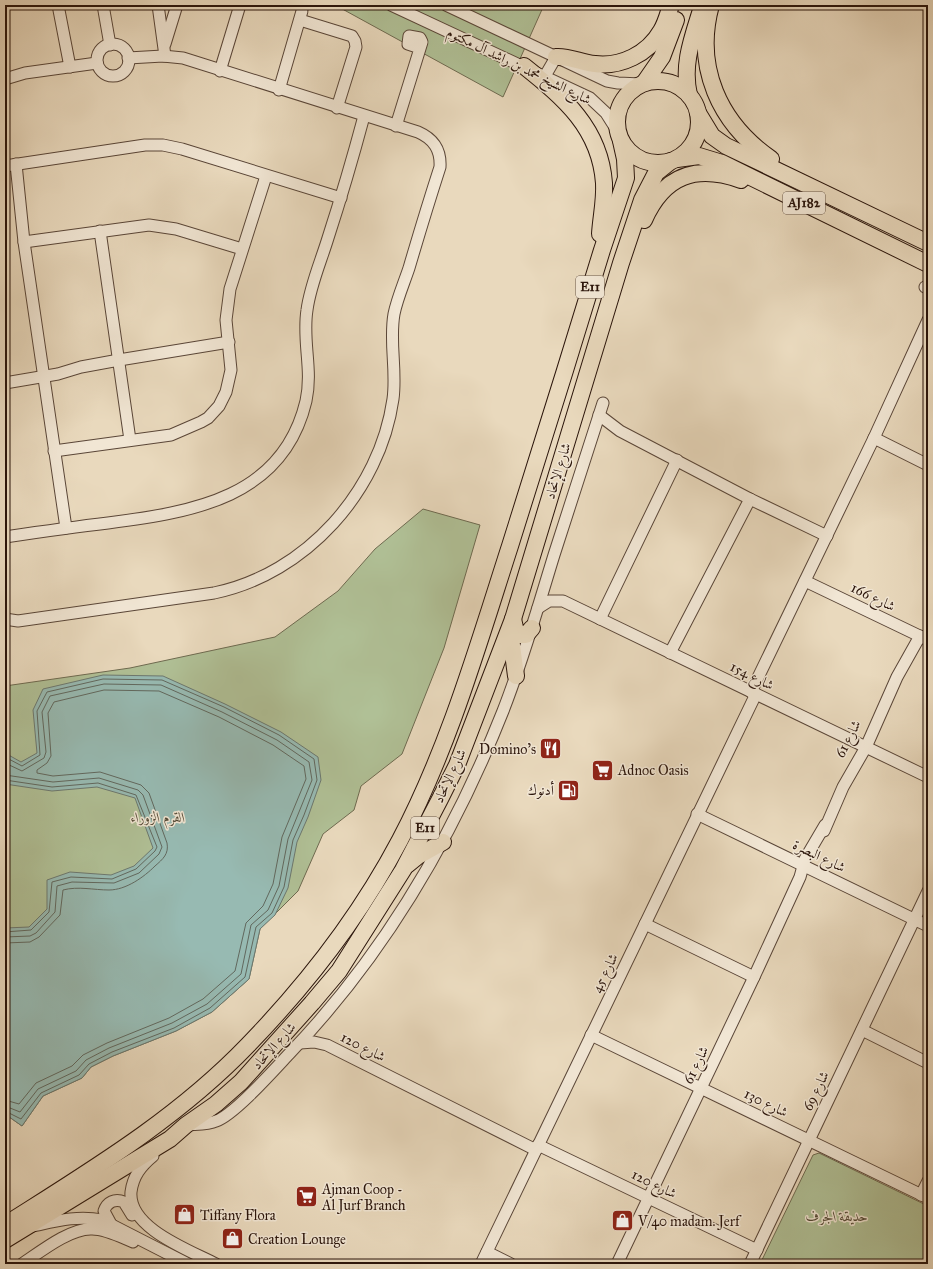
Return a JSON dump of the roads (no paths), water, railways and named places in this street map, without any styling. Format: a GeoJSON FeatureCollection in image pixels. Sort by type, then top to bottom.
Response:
{"type":"FeatureCollection","features":[{"type":"Feature","properties":{"kind":"highway"},"geometry":{"type":"LineString","coordinates":[[556,57],[566,57],[585,63],[604,65],[631,58],[649,46],[658,36],[662,30],[671,5]]}},
{"type":"Feature","properties":{"kind":"highway"},"geometry":{"type":"LineString","coordinates":[[643,84],[662,57],[680,5]]}},
{"type":"Feature","properties":{"kind":"highway"},"geometry":{"type":"LineString","coordinates":[[689,95],[686,72],[687,56],[702,5]]}},
{"type":"Feature","properties":{"kind":"highway"},"geometry":{"type":"LineString","coordinates":[[711,5],[706,29],[706,59],[713,88],[722,105],[730,119],[747,140],[810,186]]}},
{"type":"Feature","properties":{"kind":"highway"},"geometry":{"type":"LineString","coordinates":[[524,66],[565,100],[586,125],[592,136],[601,164],[604,183],[604,213],[600,238],[602,250]]}},
{"type":"Feature","properties":{"kind":"highway"},"geometry":{"type":"LineString","coordinates":[[656,81],[668,82],[679,87],[689,95],[695,103],[698,113],[698,129],[693,144],[674,160],[653,163],[637,158],[627,150],[619,137],[616,121],[621,104],[631,90],[643,84],[656,81]]}},
{"type":"Feature","properties":{"kind":"highway","name":"AJ182"},"geometry":{"type":"LineString","coordinates":[[698,113],[706,129],[718,142],[928,243]]}},
{"type":"Feature","properties":{"kind":"highway","name":"شارع الإتحاد"},"geometry":{"type":"LineString","coordinates":[[5,1225],[169,1116],[221,1071],[262,1029],[322,960],[356,913],[389,860],[428,780],[474,661],[602,250],[626,178],[625,159],[619,137]]}},
{"type":"Feature","properties":{"kind":"highway","name":"AJ182"},"geometry":{"type":"LineString","coordinates":[[674,160],[690,156],[710,158],[781,191],[928,264]]}},
{"type":"Feature","properties":{"kind":"highway","name":"شارع الإتحاد"},"geometry":{"type":"LineString","coordinates":[[5,1240],[170,1139],[186,1125],[216,1104],[241,1082],[339,971],[403,870],[456,765],[511,623],[621,262],[648,187],[656,173],[674,160]]}},
{"type":"Feature","properties":{"kind":"highway"},"geometry":{"type":"LineString","coordinates":[[621,262],[635,245],[643,221],[655,199],[663,190],[685,176],[709,172],[727,175],[781,191]]}},
{"type":"Feature","properties":{"kind":"highway"},"geometry":{"type":"LineString","coordinates":[[511,623],[519,635],[526,635],[532,628]]}},
{"type":"Feature","properties":{"kind":"highway"},"geometry":{"type":"LineString","coordinates":[[511,623],[516,676]]}},
{"type":"Feature","properties":{"kind":"highway"},"geometry":{"type":"LineString","coordinates":[[403,870],[418,856],[443,842]]}},
{"type":"Feature","properties":{"kind":"street"},"geometry":{"type":"LineString","coordinates":[[58,5],[70,67]]}},
{"type":"Feature","properties":{"kind":"street"},"geometry":{"type":"LineString","coordinates":[[103,5],[110,45]]}},
{"type":"Feature","properties":{"kind":"street"},"geometry":{"type":"LineString","coordinates":[[158,5],[164,51]]}},
{"type":"Feature","properties":{"kind":"street"},"geometry":{"type":"LineString","coordinates":[[164,51],[177,5]]}},
{"type":"Feature","properties":{"kind":"street"},"geometry":{"type":"LineString","coordinates":[[220,71],[240,5]]}},
{"type":"Feature","properties":{"kind":"street","name":"شارع الشيخ محمد بن راشد آل مكتوم"},"geometry":{"type":"LineString","coordinates":[[391,5],[590,98],[606,113],[619,137]]}},
{"type":"Feature","properties":{"kind":"street","name":"شارع الشيخ محمد بن راشد آل مكتوم"},"geometry":{"type":"LineString","coordinates":[[446,5],[607,80],[618,83],[643,84]]}},
{"type":"Feature","properties":{"kind":"street"},"geometry":{"type":"LineString","coordinates":[[279,90],[301,15],[352,36],[356,41],[356,47],[337,108]]}},
{"type":"Feature","properties":{"kind":"street"},"geometry":{"type":"LineString","coordinates":[[110,45],[122,48],[128,58],[126,69],[116,76],[107,75],[101,71],[97,63],[100,52],[103,48],[110,45]]}},
{"type":"Feature","properties":{"kind":"street"},"geometry":{"type":"LineString","coordinates":[[396,126],[420,48]]}},
{"type":"Feature","properties":{"kind":"street"},"geometry":{"type":"LineString","coordinates":[[5,619],[18,621],[230,590],[273,572],[323,535],[343,512],[368,474],[386,429],[394,385],[392,327],[395,312],[440,167],[439,152],[431,139],[418,132],[279,90],[164,51],[128,58]]}},
{"type":"Feature","properties":{"kind":"street"},"geometry":{"type":"LineString","coordinates":[[545,76],[556,57]]}},
{"type":"Feature","properties":{"kind":"street"},"geometry":{"type":"LineString","coordinates":[[5,80],[25,73],[97,63]]}},
{"type":"Feature","properties":{"kind":"street"},"geometry":{"type":"LineString","coordinates":[[5,537],[158,516],[208,504],[224,498],[245,487],[273,464],[294,434],[306,400],[309,376],[305,329],[307,309],[364,116]]}},
{"type":"Feature","properties":{"kind":"street"},"geometry":{"type":"LineString","coordinates":[[66,528],[24,242],[11,165],[154,145],[182,149],[341,198]]}},
{"type":"Feature","properties":{"kind":"street"},"geometry":{"type":"LineString","coordinates":[[54,451],[175,433],[194,426],[208,418],[219,406],[229,385],[231,363],[226,320],[228,299],[242,249],[266,176]]}},
{"type":"Feature","properties":{"kind":"street"},"geometry":{"type":"LineString","coordinates":[[24,242],[135,225],[163,226],[242,249]]}},
{"type":"Feature","properties":{"kind":"street"},"geometry":{"type":"LineString","coordinates":[[100,231],[130,440]]}},
{"type":"Feature","properties":{"kind":"street","name":"شارع 45"},"geometry":{"type":"LineString","coordinates":[[481,1264],[645,924],[928,320]]}},
{"type":"Feature","properties":{"kind":"street"},"geometry":{"type":"LineString","coordinates":[[5,383],[44,377],[119,360],[229,342]]}},
{"type":"Feature","properties":{"kind":"street"},"geometry":{"type":"LineString","coordinates":[[186,1125],[209,1123],[224,1118],[300,1043],[319,1022],[385,935],[421,880],[443,842],[503,711],[516,676],[603,403]]}},
{"type":"Feature","properties":{"kind":"street"},"geometry":{"type":"LineString","coordinates":[[599,415],[620,431],[750,499],[827,536]]}},
{"type":"Feature","properties":{"kind":"street"},"geometry":{"type":"LineString","coordinates":[[593,434],[609,429],[620,431]]}},
{"type":"Feature","properties":{"kind":"street"},"geometry":{"type":"LineString","coordinates":[[874,438],[928,465]]}},
{"type":"Feature","properties":{"kind":"street"},"geometry":{"type":"LineString","coordinates":[[600,619],[677,460]]}},
{"type":"Feature","properties":{"kind":"street"},"geometry":{"type":"LineString","coordinates":[[670,653],[750,499]]}},
{"type":"Feature","properties":{"kind":"street","name":"شارع 154"},"geometry":{"type":"LineString","coordinates":[[548,579],[554,591],[563,602],[928,777]]}},
{"type":"Feature","properties":{"kind":"street","name":"شارع 166"},"geometry":{"type":"LineString","coordinates":[[805,581],[921,637]]}},
{"type":"Feature","properties":{"kind":"street"},"geometry":{"type":"LineString","coordinates":[[538,608],[549,601],[563,602]]}},
{"type":"Feature","properties":{"kind":"street","name":"شارع 61"},"geometry":{"type":"LineString","coordinates":[[617,1264],[754,977],[843,786],[846,776],[883,706],[897,677],[899,667],[921,637]]}},
{"type":"Feature","properties":{"kind":"street","name":"شارع البصرة"},"geometry":{"type":"LineString","coordinates":[[697,814],[920,922]]}},
{"type":"Feature","properties":{"kind":"street","name":"شارع 69"},"geometry":{"type":"LineString","coordinates":[[920,922],[928,891]]}},
{"type":"Feature","properties":{"kind":"street","name":"شارع 69"},"geometry":{"type":"LineString","coordinates":[[750,1264],[910,932],[920,922],[928,902]]}},
{"type":"Feature","properties":{"kind":"street"},"geometry":{"type":"LineString","coordinates":[[645,924],[754,977]]}},
{"type":"Feature","properties":{"kind":"street","name":"شارع 120"},"geometry":{"type":"LineString","coordinates":[[319,1022],[320,1034],[327,1045]]}},
{"type":"Feature","properties":{"kind":"street"},"geometry":{"type":"LineString","coordinates":[[862,1030],[928,1063]]}},
{"type":"Feature","properties":{"kind":"street","name":"شارع 130"},"geometry":{"type":"LineString","coordinates":[[591,1035],[925,1196]]}},
{"type":"Feature","properties":{"kind":"street","name":"شارع 120"},"geometry":{"type":"LineString","coordinates":[[300,1043],[314,1042],[327,1045],[537,1148],[648,1198],[756,1250]]}},
{"type":"Feature","properties":{"kind":"street"},"geometry":{"type":"LineString","coordinates":[[141,1220],[131,1200],[133,1179],[142,1165],[160,1150],[170,1139]]}},
{"type":"Feature","properties":{"kind":"street"},"geometry":{"type":"LineString","coordinates":[[925,1196],[928,1180]]}},
{"type":"Feature","properties":{"kind":"street"},"geometry":{"type":"LineString","coordinates":[[111,1224],[104,1211],[108,1204],[116,1200],[126,1204],[134,1217],[141,1220],[160,1234],[216,1264]]}},
{"type":"Feature","properties":{"kind":"street"},"geometry":{"type":"LineString","coordinates":[[23,1229],[63,1220],[83,1218],[102,1220],[151,1245],[175,1260],[188,1264]]}},
{"type":"Feature","properties":{"kind":"street"},"geometry":{"type":"LineString","coordinates":[[22,1264],[69,1235],[85,1229],[102,1230],[135,1242],[151,1245]]}},
{"type":"Feature","properties":{"kind":"street"},"geometry":{"type":"LineString","coordinates":[[487,1252],[511,1264]]}},
{"type":"Feature","properties":{"kind":"water"},"geometry":{"type":"Polygon","coordinates":[[[103,675],[163,676],[225,704],[281,732],[318,757],[321,780],[308,817],[297,842],[288,888],[275,915],[260,929],[249,979],[212,1012],[176,1031],[113,1056],[91,1067],[82,1078],[43,1096],[22,1126],[5,1114],[5,928],[29,927],[47,909],[47,880],[70,872],[111,875],[134,866],[153,848],[135,798],[97,787],[52,791],[5,784],[5,753],[21,762],[37,753],[33,710],[43,689],[103,675]]]}},
{"type":"Feature","properties":{"kind":"place","name":"Domino's"},"geometry":{"type":"Point","coordinates":[551,749]}},
{"type":"Feature","properties":{"kind":"place","name":"Adnoc Oasis"},"geometry":{"type":"Point","coordinates":[602,770]}},
{"type":"Feature","properties":{"kind":"place","name":"أدنوك"},"geometry":{"type":"Point","coordinates":[569,790]}},
{"type":"Feature","properties":{"kind":"place","name":"Ajman Coop - Al Jurf Branch"},"geometry":{"type":"Point","coordinates":[307,1197]}},
{"type":"Feature","properties":{"kind":"place","name":"Tiffany Flora"},"geometry":{"type":"Point","coordinates":[185,1215]}},
{"type":"Feature","properties":{"kind":"place","name":"V/40 madam. Jerf"},"geometry":{"type":"Point","coordinates":[622,1221]}},
{"type":"Feature","properties":{"kind":"place","name":"Creation Lounge"},"geometry":{"type":"Point","coordinates":[233,1239]}},
{"type":"Feature","properties":{"kind":"park label","name":"القرم الزوراء"},"geometry":{"type":"Point","coordinates":[158,817]}},
{"type":"Feature","properties":{"kind":"park label","name":"حديقة الجرف"},"geometry":{"type":"Point","coordinates":[837,1216]}}]}
